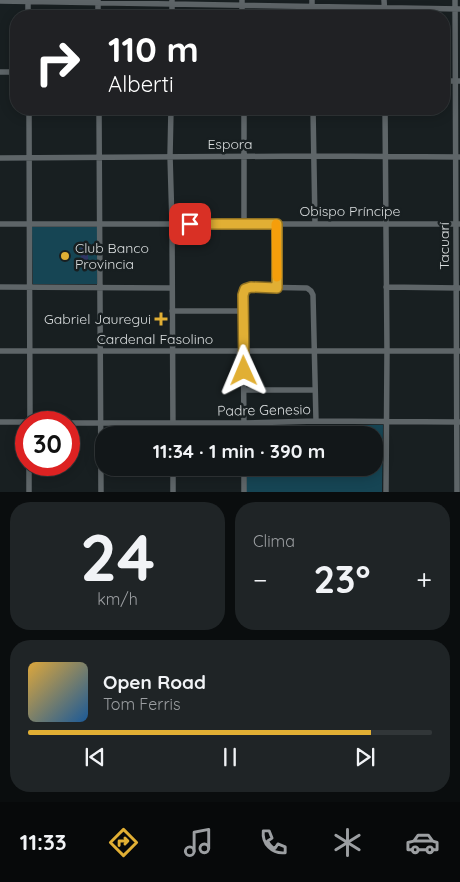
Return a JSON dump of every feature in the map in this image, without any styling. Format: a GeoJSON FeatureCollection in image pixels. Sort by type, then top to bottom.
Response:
{"type":"FeatureCollection","features":[{"type":"Feature","properties":{"kind":"street"},"geometry":{"type":"LineString","coordinates":[[312,0],[312,7]]}},
{"type":"Feature","properties":{"kind":"street"},"geometry":{"type":"LineString","coordinates":[[384,0],[384,8]]}},
{"type":"Feature","properties":{"kind":"street","name":"Tacuarí"},"geometry":{"type":"LineString","coordinates":[[455,0],[458,9],[457,492]]}},
{"type":"Feature","properties":{"kind":"street"},"geometry":{"type":"LineString","coordinates":[[0,1],[242,3],[312,7],[458,9]]}},
{"type":"Feature","properties":{"kind":"street"},"geometry":{"type":"LineString","coordinates":[[29,115],[30,411]]}},
{"type":"Feature","properties":{"kind":"street"},"geometry":{"type":"LineString","coordinates":[[99,115],[101,492]]}},
{"type":"Feature","properties":{"kind":"street"},"geometry":{"type":"LineString","coordinates":[[170,115],[172,426]]}},
{"type":"Feature","properties":{"kind":"street"},"geometry":{"type":"LineString","coordinates":[[244,115],[244,224]]}},
{"type":"Feature","properties":{"kind":"street"},"geometry":{"type":"LineString","coordinates":[[313,115],[315,224]]}},
{"type":"Feature","properties":{"kind":"street"},"geometry":{"type":"LineString","coordinates":[[385,115],[386,492]]}},
{"type":"Feature","properties":{"kind":"street","name":"Espora"},"geometry":{"type":"LineString","coordinates":[[0,158],[313,156],[458,158]]}},
{"type":"Feature","properties":{"kind":"street","name":"Obispo Príncipe"},"geometry":{"type":"LineString","coordinates":[[0,224],[458,224]]}},
{"type":"Feature","properties":{"kind":"street"},"geometry":{"type":"LineString","coordinates":[[277,224],[277,288]]}},
{"type":"Feature","properties":{"kind":"street"},"geometry":{"type":"LineString","coordinates":[[0,287],[172,288]]}},
{"type":"Feature","properties":{"kind":"street"},"geometry":{"type":"LineString","coordinates":[[244,423],[243,295],[245,289],[251,287],[307,288],[311,291],[313,296],[316,421]]}},
{"type":"Feature","properties":{"kind":"street"},"geometry":{"type":"LineString","coordinates":[[386,287],[458,288]]}},
{"type":"Feature","properties":{"kind":"street"},"geometry":{"type":"LineString","coordinates":[[172,311],[243,311]]}},
{"type":"Feature","properties":{"kind":"street","name":"Cardenal Fasolino"},"geometry":{"type":"LineString","coordinates":[[0,351],[458,351]]}},
{"type":"Feature","properties":{"kind":"street"},"geometry":{"type":"LineString","coordinates":[[244,390],[315,390]]}},
{"type":"Feature","properties":{"kind":"street"},"geometry":{"type":"LineString","coordinates":[[0,422],[15,422]]}},
{"type":"Feature","properties":{"kind":"street","name":"Padre Genesio"},"geometry":{"type":"LineString","coordinates":[[80,422],[458,422]]}},
{"type":"Feature","properties":{"kind":"street"},"geometry":{"type":"LineString","coordinates":[[29,476],[29,492]]}},
{"type":"Feature","properties":{"kind":"street"},"geometry":{"type":"LineString","coordinates":[[173,476],[173,492]]}},
{"type":"Feature","properties":{"kind":"street"},"geometry":{"type":"LineString","coordinates":[[244,476],[244,492]]}},
{"type":"Feature","properties":{"kind":"shaded area","name":"Club Banco Provincia"},"geometry":{"type":"Polygon","coordinates":[[[32,227],[97,227],[97,284],[33,284],[32,227]]]}},
{"type":"Feature","properties":{"kind":"shaded area"},"geometry":{"type":"Polygon","coordinates":[[[246,425],[383,425],[383,426],[246,425]]]}},
{"type":"Feature","properties":{"kind":"shaded area"},"geometry":{"type":"Polygon","coordinates":[[[247,476],[382,476],[382,492],[246,492],[247,476]]]}},
{"type":"Feature","properties":{"kind":"water"},"geometry":{"type":"Polygon","coordinates":[[[81,245],[88,245],[88,261],[81,261],[81,245]]]}},
{"type":"Feature","properties":{"kind":"slow traffic"},"geometry":{"type":"LineString","coordinates":[[276,224],[277,277]]}},
{"type":"Feature","properties":{"kind":"place","name":"Club Banco Provincia"},"geometry":{"type":"Point","coordinates":[65,256]}},
{"type":"Feature","properties":{"kind":"place","name":"Gabriel Jauregui"},"geometry":{"type":"Point","coordinates":[161,319]}},
{"type":"Feature","properties":{"kind":"route"},"geometry":{"type":"LineString","coordinates":[[190,224],[277,224],[277,288],[251,287],[245,289],[243,295],[244,371]]}}]}
